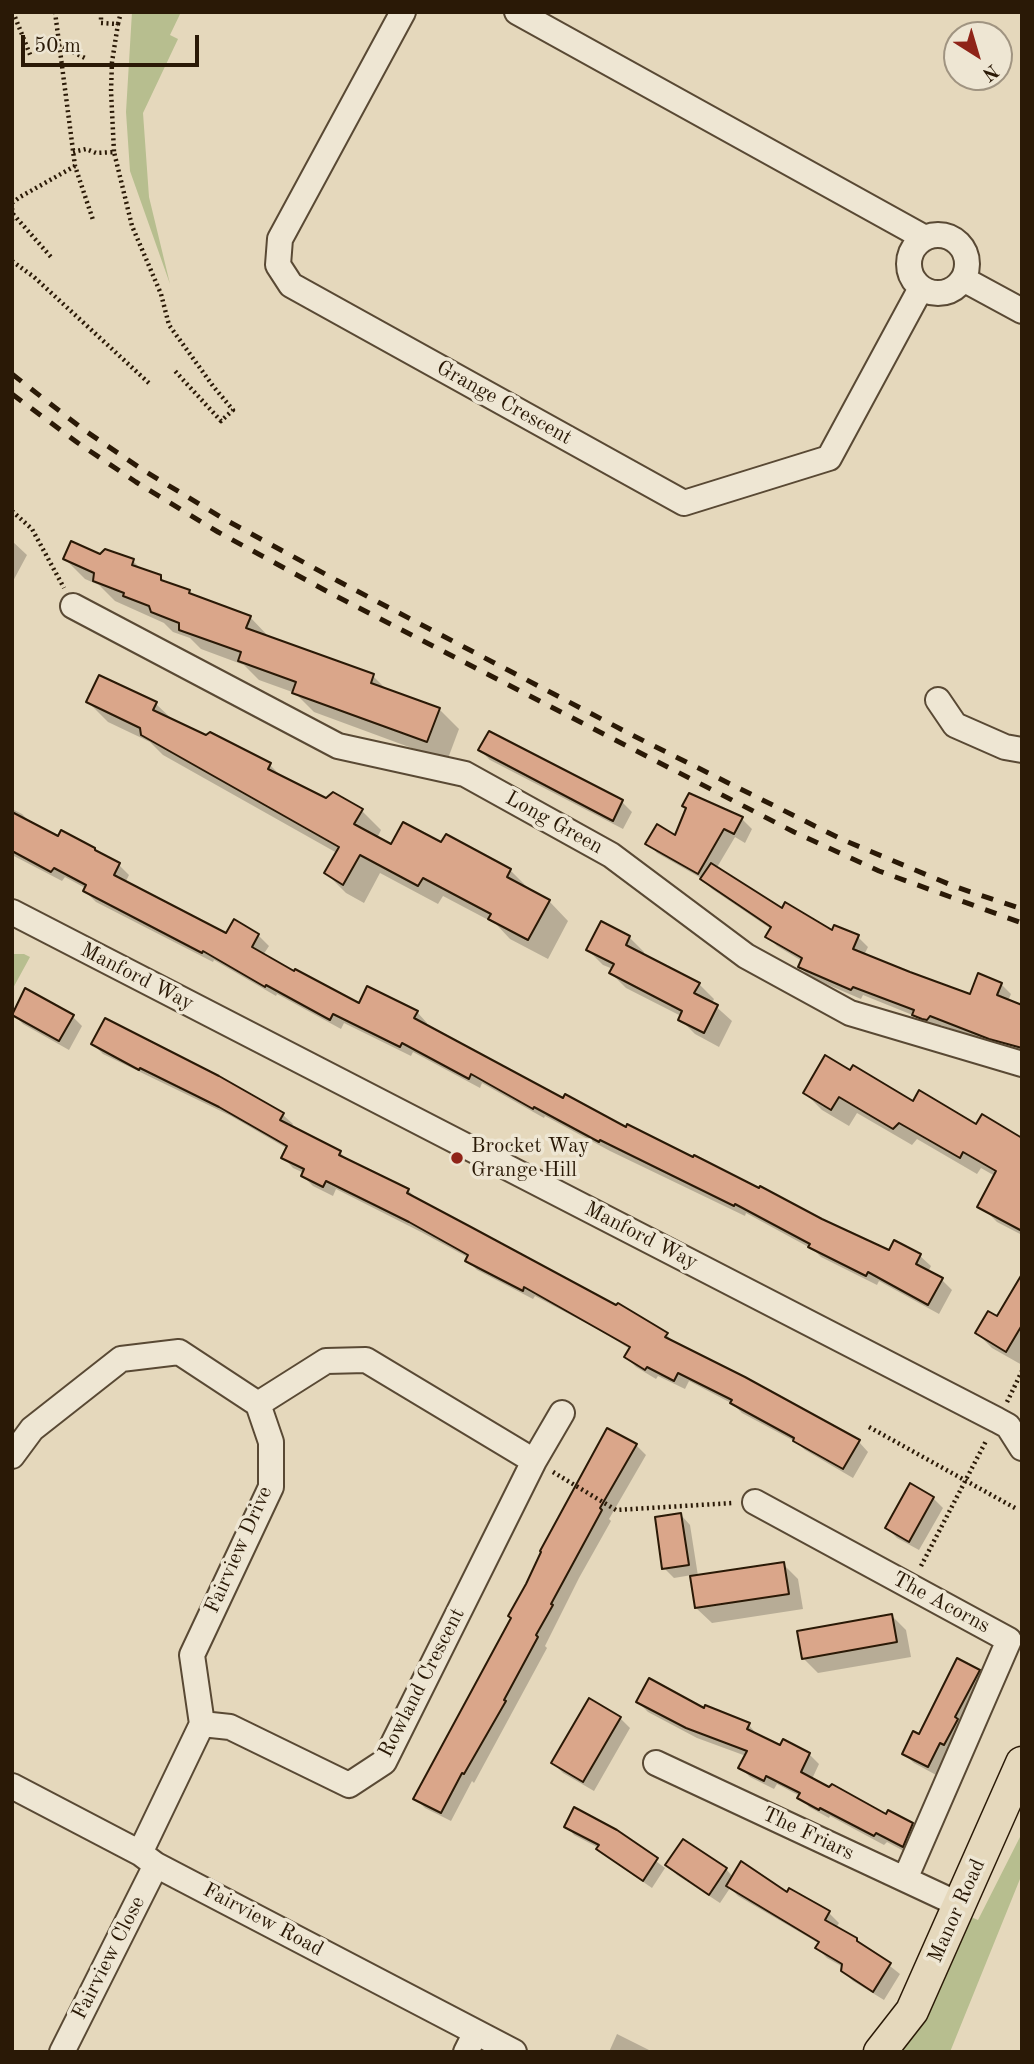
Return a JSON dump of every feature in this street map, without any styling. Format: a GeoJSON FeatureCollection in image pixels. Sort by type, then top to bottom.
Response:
{"type":"FeatureCollection","features":[{"type":"Feature","properties":{"kind":"main road","name":"Manor Road"},"geometry":{"type":"LineString","coordinates":[[880,2052],[912,2011],[1022,1763]]}},
{"type":"Feature","properties":{"kind":"street","name":"Grange Crescent"},"geometry":{"type":"LineString","coordinates":[[403,12],[280,239],[278,265],[291,285],[684,503],[829,458],[921,288]]}},
{"type":"Feature","properties":{"kind":"street"},"geometry":{"type":"LineString","coordinates":[[517,12],[925,238]]}},
{"type":"Feature","properties":{"kind":"street"},"geometry":{"type":"LineString","coordinates":[[943,236],[959,244],[967,261],[963,279],[949,291],[930,292],[921,288],[914,281],[909,262],[917,244],[925,238],[943,236]]}},
{"type":"Feature","properties":{"kind":"street"},"geometry":{"type":"LineString","coordinates":[[963,279],[1022,311]]}},
{"type":"Feature","properties":{"kind":"street","name":"Long Green"},"geometry":{"type":"LineString","coordinates":[[73,606],[338,746],[466,774],[611,855],[746,956],[850,1013],[1022,1063]]}},
{"type":"Feature","properties":{"kind":"street"},"geometry":{"type":"LineString","coordinates":[[938,700],[955,725],[1005,747],[1022,750]]}},
{"type":"Feature","properties":{"kind":"street","name":"Manford Way"},"geometry":{"type":"LineString","coordinates":[[12,912],[1009,1424]]}},
{"type":"Feature","properties":{"kind":"street"},"geometry":{"type":"LineString","coordinates":[[12,1456],[32,1429],[121,1359],[179,1352],[258,1404],[326,1360],[366,1360],[534,1461]]}},
{"type":"Feature","properties":{"kind":"street","name":"Fairview Drive"},"geometry":{"type":"LineString","coordinates":[[202,1724],[192,1655],[271,1487],[271,1442],[258,1404]]}},
{"type":"Feature","properties":{"kind":"street","name":"Rowland Crescent"},"geometry":{"type":"LineString","coordinates":[[202,1724],[230,1727],[349,1785],[384,1762],[534,1461],[562,1413]]}},
{"type":"Feature","properties":{"kind":"street"},"geometry":{"type":"LineString","coordinates":[[1009,1424],[1022,1448]]}},
{"type":"Feature","properties":{"kind":"street","name":"The Acorns"},"geometry":{"type":"LineString","coordinates":[[755,1502],[1009,1640],[905,1880]]}},
{"type":"Feature","properties":{"kind":"street"},"geometry":{"type":"LineString","coordinates":[[148,1859],[202,1724]]}},
{"type":"Feature","properties":{"kind":"street","name":"The Friars"},"geometry":{"type":"LineString","coordinates":[[656,1763],[960,1905]]}},
{"type":"Feature","properties":{"kind":"street","name":"Fairview Road"},"geometry":{"type":"LineString","coordinates":[[12,1786],[148,1859],[471,2042],[514,2052]]}},
{"type":"Feature","properties":{"kind":"street","name":"Fairview Close"},"geometry":{"type":"LineString","coordinates":[[62,2052],[148,1859]]}},
{"type":"Feature","properties":{"kind":"path"},"geometry":{"type":"LineString","coordinates":[[13,12],[31,57]]}},
{"type":"Feature","properties":{"kind":"path"},"geometry":{"type":"LineString","coordinates":[[55,12],[57,44],[75,166],[93,220]]}},
{"type":"Feature","properties":{"kind":"path"},"geometry":{"type":"LineString","coordinates":[[101,12],[101,23],[118,24]]}},
{"type":"Feature","properties":{"kind":"path"},"geometry":{"type":"LineString","coordinates":[[121,12],[112,62],[114,152],[132,226],[161,294],[169,325],[233,410],[221,421],[175,371]]}},
{"type":"Feature","properties":{"kind":"path"},"geometry":{"type":"LineString","coordinates":[[57,44],[87,59]]}},
{"type":"Feature","properties":{"kind":"path"},"geometry":{"type":"LineString","coordinates":[[73,152],[86,149],[96,153],[114,152]]}},
{"type":"Feature","properties":{"kind":"path"},"geometry":{"type":"LineString","coordinates":[[12,222],[13,209],[20,197],[75,166]]}},
{"type":"Feature","properties":{"kind":"path"},"geometry":{"type":"LineString","coordinates":[[13,209],[51,257]]}},
{"type":"Feature","properties":{"kind":"path"},"geometry":{"type":"LineString","coordinates":[[12,261],[34,277],[151,385]]}},
{"type":"Feature","properties":{"kind":"path"},"geometry":{"type":"LineString","coordinates":[[12,511],[32,529],[73,606]]}},
{"type":"Feature","properties":{"kind":"path"},"geometry":{"type":"LineString","coordinates":[[911,1586],[965,1481],[1009,1424],[1022,1371]]}},
{"type":"Feature","properties":{"kind":"path"},"geometry":{"type":"LineString","coordinates":[[869,1427],[1016,1508]]}},
{"type":"Feature","properties":{"kind":"path"},"geometry":{"type":"LineString","coordinates":[[534,1461],[616,1510],[755,1502]]}},
{"type":"Feature","properties":{"kind":"green space"},"geometry":{"type":"Polygon","coordinates":[[[132,12],[181,12],[170,35],[178,39],[143,113],[149,197],[170,284],[130,171],[126,112],[132,12]]]}},
{"type":"Feature","properties":{"kind":"green space"},"geometry":{"type":"Polygon","coordinates":[[[12,954],[30,957],[12,990],[12,954]]]}},
{"type":"Feature","properties":{"kind":"green space"},"geometry":{"type":"Polygon","coordinates":[[[1022,1833],[1022,1874],[950,2052],[891,2052],[966,1915],[978,1920],[1022,1833]]]}},
{"type":"Feature","properties":{"kind":"building"},"geometry":{"type":"Polygon","coordinates":[[[71,541],[100,554],[105,549],[134,559],[132,565],[161,575],[161,580],[251,616],[246,628],[374,674],[371,683],[440,708],[427,742],[292,693],[296,682],[238,661],[241,652],[179,630],[179,623],[151,612],[149,606],[123,596],[124,593],[93,581],[94,573],[63,559],[71,541]]]}},
{"type":"Feature","properties":{"kind":"building"},"geometry":{"type":"Polygon","coordinates":[[[99,675],[157,702],[153,710],[206,735],[210,732],[271,763],[268,769],[326,798],[333,792],[363,809],[354,824],[391,844],[403,822],[441,842],[446,834],[511,869],[507,877],[550,900],[528,940],[488,919],[491,914],[423,878],[418,886],[360,855],[343,885],[324,873],[339,847],[141,735],[140,728],[86,702],[99,675]]]}},
{"type":"Feature","properties":{"kind":"building"},"geometry":{"type":"Polygon","coordinates":[[[489,731],[623,800],[613,821],[478,750],[489,731]]]}},
{"type":"Feature","properties":{"kind":"building"},"geometry":{"type":"Polygon","coordinates":[[[689,793],[743,817],[734,834],[724,829],[698,874],[645,844],[657,824],[675,835],[686,808],[682,806],[689,793]]]}},
{"type":"Feature","properties":{"kind":"building"},"geometry":{"type":"Polygon","coordinates":[[[12,812],[58,836],[61,830],[95,848],[120,863],[114,875],[226,933],[234,919],[259,934],[252,947],[294,971],[295,969],[359,1003],[367,986],[418,1011],[414,1018],[563,1098],[565,1094],[626,1127],[627,1124],[693,1157],[694,1155],[889,1250],[894,1240],[921,1254],[916,1264],[943,1278],[928,1305],[868,1272],[866,1276],[808,1247],[810,1244],[735,1204],[734,1206],[600,1140],[599,1142],[534,1107],[533,1109],[471,1074],[469,1079],[402,1043],[400,1047],[333,1014],[330,1020],[203,951],[202,953],[83,891],[86,885],[54,868],[51,872],[12,851],[12,812]]]}},
{"type":"Feature","properties":{"kind":"building"},"geometry":{"type":"Polygon","coordinates":[[[711,863],[782,908],[785,902],[832,930],[834,925],[859,935],[853,949],[970,994],[978,973],[1002,983],[997,995],[1022,1005],[1022,1048],[989,1039],[930,1016],[927,1020],[922,1019],[912,1015],[914,1010],[853,987],[851,990],[798,967],[802,958],[765,937],[771,927],[700,879],[711,863]]]}},
{"type":"Feature","properties":{"kind":"building"},"geometry":{"type":"Polygon","coordinates":[[[601,921],[630,936],[626,945],[700,983],[694,993],[718,1005],[704,1033],[678,1020],[682,1011],[609,973],[614,964],[586,950],[601,921]]]}},
{"type":"Feature","properties":{"kind":"building"},"geometry":{"type":"Polygon","coordinates":[[[25,988],[74,1015],[59,1041],[12,1015],[25,988]]]}},
{"type":"Feature","properties":{"kind":"building"},"geometry":{"type":"Polygon","coordinates":[[[105,1018],[219,1076],[284,1113],[280,1120],[341,1151],[339,1155],[409,1189],[407,1193],[616,1305],[618,1303],[668,1333],[665,1337],[860,1440],[843,1469],[730,1403],[732,1400],[678,1373],[674,1381],[647,1367],[645,1370],[624,1357],[630,1347],[524,1287],[523,1291],[465,1261],[468,1255],[409,1222],[326,1181],[323,1187],[301,1176],[304,1169],[281,1158],[287,1146],[219,1107],[140,1068],[139,1070],[91,1044],[105,1018]]]}},
{"type":"Feature","properties":{"kind":"building"},"geometry":{"type":"Polygon","coordinates":[[[825,1055],[850,1070],[853,1065],[913,1101],[919,1090],[976,1124],[982,1114],[1022,1138],[1022,1231],[977,1207],[996,1171],[963,1152],[960,1158],[899,1123],[893,1129],[839,1097],[831,1110],[803,1093],[825,1055]]]}},
{"type":"Feature","properties":{"kind":"building"},"geometry":{"type":"Polygon","coordinates":[[[1022,1274],[1022,1325],[1006,1352],[975,1333],[988,1311],[997,1316],[1022,1274]]]}},
{"type":"Feature","properties":{"kind":"building"},"geometry":{"type":"Polygon","coordinates":[[[607,1428],[637,1444],[600,1508],[602,1510],[551,1604],[553,1605],[536,1635],[538,1637],[504,1700],[506,1701],[441,1813],[413,1799],[511,1618],[508,1616],[540,1551],[607,1428]]]}},
{"type":"Feature","properties":{"kind":"building"},"geometry":{"type":"Polygon","coordinates":[[[910,1483],[934,1497],[909,1542],[885,1528],[910,1483]]]}},
{"type":"Feature","properties":{"kind":"building"},"geometry":{"type":"Polygon","coordinates":[[[681,1513],[689,1565],[662,1569],[655,1517],[681,1513]]]}},
{"type":"Feature","properties":{"kind":"building"},"geometry":{"type":"Polygon","coordinates":[[[784,1562],[789,1594],[695,1608],[690,1576],[784,1562]]]}},
{"type":"Feature","properties":{"kind":"building"},"geometry":{"type":"Polygon","coordinates":[[[892,1614],[897,1642],[802,1659],[797,1631],[892,1614]]]}},
{"type":"Feature","properties":{"kind":"building"},"geometry":{"type":"Polygon","coordinates":[[[957,1658],[980,1670],[955,1717],[958,1719],[944,1745],[940,1743],[928,1767],[902,1754],[913,1731],[919,1734],[957,1658]]]}},
{"type":"Feature","properties":{"kind":"building"},"geometry":{"type":"Polygon","coordinates":[[[649,1678],[704,1708],[705,1705],[750,1723],[747,1729],[780,1745],[783,1739],[810,1753],[801,1772],[829,1787],[832,1784],[886,1814],[888,1810],[913,1823],[903,1847],[876,1833],[874,1836],[820,1808],[819,1810],[797,1798],[800,1793],[766,1776],[764,1781],[738,1768],[747,1751],[686,1728],[636,1702],[649,1678]]]}},
{"type":"Feature","properties":{"kind":"building"},"geometry":{"type":"Polygon","coordinates":[[[589,1698],[621,1717],[583,1782],[551,1763],[589,1698]]]}},
{"type":"Feature","properties":{"kind":"building"},"geometry":{"type":"Polygon","coordinates":[[[574,1807],[617,1830],[658,1858],[643,1881],[596,1849],[599,1845],[564,1827],[574,1807]]]}},
{"type":"Feature","properties":{"kind":"building"},"geometry":{"type":"Polygon","coordinates":[[[683,1839],[727,1868],[709,1895],[665,1865],[683,1839]]]}},
{"type":"Feature","properties":{"kind":"building"},"geometry":{"type":"Polygon","coordinates":[[[741,1861],[787,1892],[789,1888],[830,1911],[825,1920],[857,1938],[857,1941],[891,1963],[873,1992],[841,1971],[842,1964],[815,1948],[819,1942],[726,1886],[741,1861]]]}},
{"type":"Feature","properties":{"kind":"railway"},"geometry":{"type":"LineString","coordinates":[[12,374],[84,430],[143,470],[224,519],[338,581],[632,735],[841,839],[956,887],[1022,909]]}},
{"type":"Feature","properties":{"kind":"railway"},"geometry":{"type":"LineString","coordinates":[[12,394],[136,482],[218,532],[330,593],[794,832],[879,871],[1022,923]]}},
{"type":"Feature","properties":{"kind":"place","name":"Brocket Way Grange Hill"},"geometry":{"type":"Point","coordinates":[457,1158]}}]}
